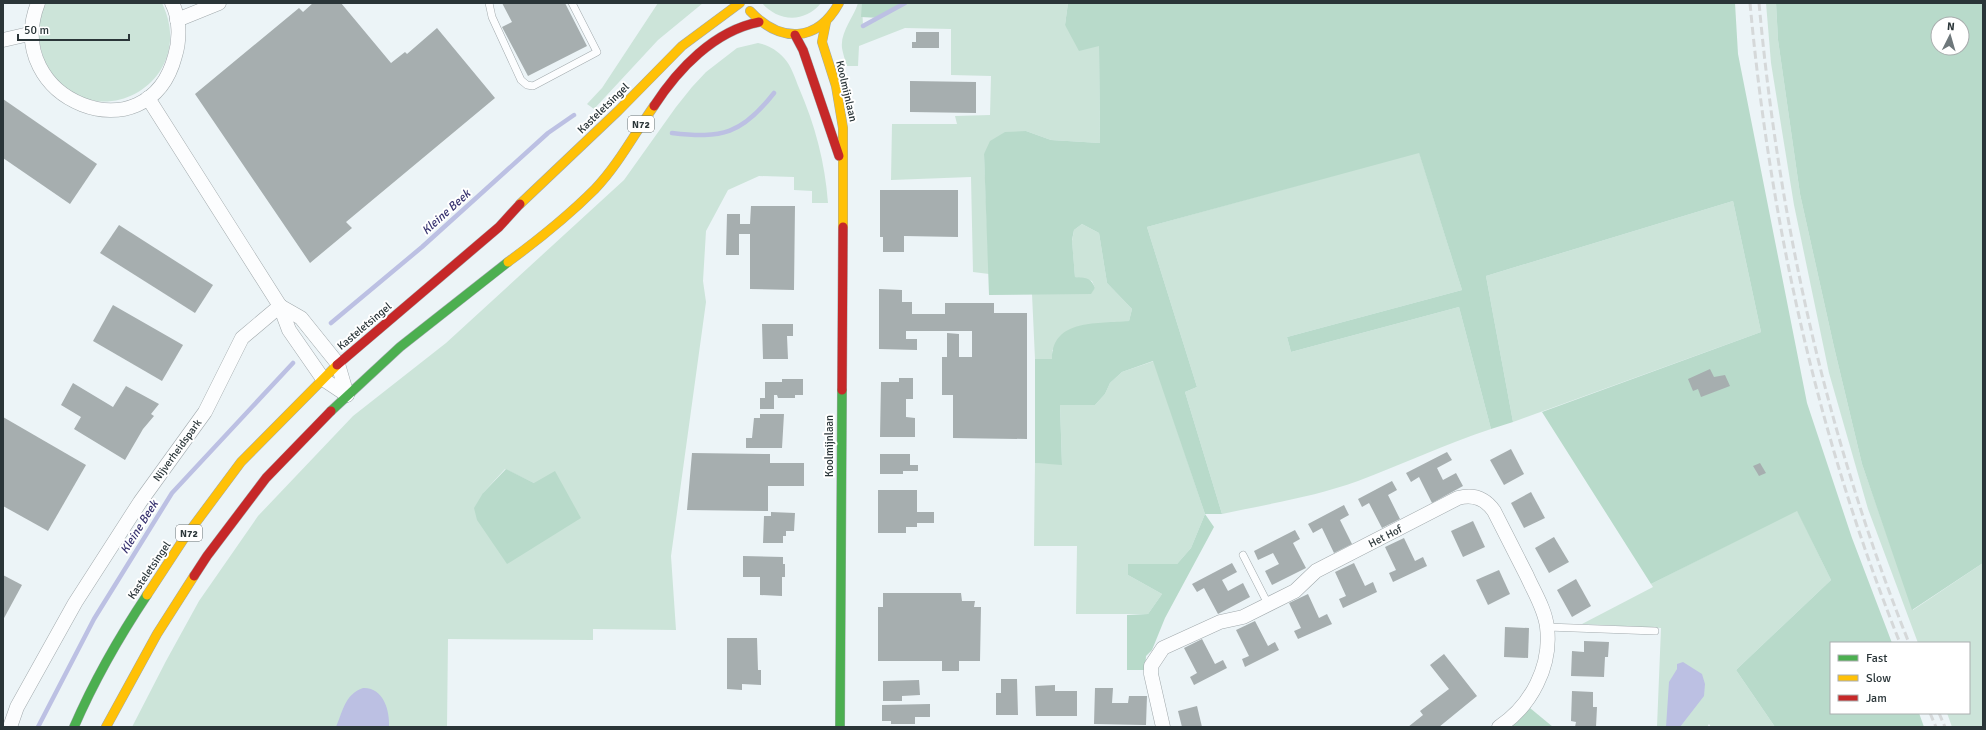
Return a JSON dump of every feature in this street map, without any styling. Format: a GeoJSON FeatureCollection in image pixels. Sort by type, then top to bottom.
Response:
{"type":"FeatureCollection","features":[{"type":"Feature","properties":{"kind":"main road","name":"Kasteletsingel"},"geometry":{"type":"LineString","coordinates":[[74,727],[87,698],[132,617],[183,540],[241,462],[338,364],[481,243],[682,46],[740,3]]}},
{"type":"Feature","properties":{"kind":"main road"},"geometry":{"type":"LineString","coordinates":[[746,3],[750,12],[759,22],[776,32],[795,35],[812,31],[826,22],[836,10],[839,3]]}},
{"type":"Feature","properties":{"kind":"main road","name":"N72"},"geometry":{"type":"LineString","coordinates":[[106,727],[157,634],[207,556],[266,478],[347,395],[400,347],[494,272],[534,243],[596,188],[621,155],[666,87],[694,57],[723,35],[743,25],[759,22]]}},
{"type":"Feature","properties":{"kind":"main road","name":"Koolmijnlaan"},"geometry":{"type":"LineString","coordinates":[[826,22],[822,42],[836,86],[843,128],[840,727]]}},
{"type":"Feature","properties":{"kind":"main road","name":"Koolmijnlaan"},"geometry":{"type":"LineString","coordinates":[[795,35],[803,50],[842,165]]}},
{"type":"Feature","properties":{"kind":"street"},"geometry":{"type":"LineString","coordinates":[[38,3],[29,34],[34,63],[41,76],[49,87],[72,103],[88,109],[103,111],[132,107],[148,98],[159,88],[167,77],[173,65],[178,38],[177,20],[172,3]]}},
{"type":"Feature","properties":{"kind":"street"},"geometry":{"type":"LineString","coordinates":[[177,20],[218,3]]}},
{"type":"Feature","properties":{"kind":"street"},"geometry":{"type":"LineString","coordinates":[[3,40],[29,34]]}},
{"type":"Feature","properties":{"kind":"street"},"geometry":{"type":"LineString","coordinates":[[148,98],[280,306],[289,330],[323,379],[347,395]]}},
{"type":"Feature","properties":{"kind":"street"},"geometry":{"type":"LineString","coordinates":[[280,306],[300,318],[338,364],[347,395]]}},
{"type":"Feature","properties":{"kind":"street","name":"Nijverheidspark"},"geometry":{"type":"LineString","coordinates":[[10,727],[17,707],[75,603],[140,502],[205,412],[242,338],[280,306]]}},
{"type":"Feature","properties":{"kind":"street","name":"Het Hof"},"geometry":{"type":"LineString","coordinates":[[1163,727],[1151,674],[1151,666],[1163,648],[1220,622],[1243,617],[1295,590],[1316,571],[1458,498],[1473,497],[1485,502],[1494,511],[1539,601],[1547,627],[1545,661],[1533,691],[1513,718],[1499,727]]}},
{"type":"Feature","properties":{"kind":"lane"},"geometry":{"type":"LineString","coordinates":[[489,3],[492,17],[521,80],[527,85],[533,86],[597,52],[572,3]]}},
{"type":"Feature","properties":{"kind":"lane"},"geometry":{"type":"LineString","coordinates":[[1243,555],[1268,604]]}},
{"type":"Feature","properties":{"kind":"lane"},"geometry":{"type":"LineString","coordinates":[[1547,627],[1655,631]]}},
{"type":"Feature","properties":{"kind":"green space"},"geometry":{"type":"Polygon","coordinates":[[[46,3],[162,3],[170,31],[167,56],[156,76],[139,92],[117,100],[94,101],[70,92],[49,73],[44,60],[40,43],[39,29],[41,16],[46,3]]]}},
{"type":"Feature","properties":{"kind":"green space"},"geometry":{"type":"Polygon","coordinates":[[[658,3],[703,3],[658,40],[594,109],[587,104],[602,88],[658,3]]]}},
{"type":"Feature","properties":{"kind":"green space"},"geometry":{"type":"Polygon","coordinates":[[[762,3],[821,3],[815,10],[800,17],[792,18],[783,17],[776,14],[762,3]]]}},
{"type":"Feature","properties":{"kind":"green space"},"geometry":{"type":"Polygon","coordinates":[[[858,3],[862,3],[863,26],[905,3],[1068,3],[1065,25],[1099,46],[1100,143],[1051,140],[1026,131],[984,154],[989,274],[973,272],[971,177],[891,180],[892,124],[957,124],[955,116],[990,115],[991,76],[951,75],[951,29],[905,28],[859,46],[858,66],[847,66],[842,50],[843,36],[858,3]]]}},
{"type":"Feature","properties":{"kind":"green space"},"geometry":{"type":"Polygon","coordinates":[[[862,3],[905,3],[880,18],[861,17],[862,3]]]}},
{"type":"Feature","properties":{"kind":"green space"},"geometry":{"type":"Polygon","coordinates":[[[1068,3],[1735,3],[1738,54],[1807,403],[1852,538],[1892,642],[1830,642],[1830,714],[1919,714],[1924,727],[1775,727],[1736,670],[1831,580],[1797,511],[1651,584],[1542,412],[1761,332],[1733,201],[1486,276],[1513,422],[1491,429],[1459,307],[1291,352],[1287,337],[1462,290],[1419,153],[1147,227],[1197,387],[1185,392],[1222,514],[1205,514],[1153,361],[1122,372],[1110,383],[1105,394],[1095,405],[1060,405],[1062,465],[1035,463],[1035,359],[1052,359],[1054,346],[1060,336],[1069,330],[1092,324],[1129,321],[1132,309],[1107,283],[1099,233],[1082,224],[1074,230],[1072,240],[1075,277],[1087,279],[1092,282],[1095,288],[1091,294],[989,295],[984,154],[990,141],[1005,132],[1026,131],[1051,140],[1100,143],[1099,46],[1079,51],[1065,25],[1068,3]]]}},
{"type":"Feature","properties":{"kind":"green space"},"geometry":{"type":"Polygon","coordinates":[[[1766,3],[1776,3],[1778,40],[1800,194],[1834,347],[1862,464],[1913,610],[1983,563],[1983,727],[1952,727],[1947,714],[1970,714],[1970,642],[1918,642],[1868,509],[1829,373],[1794,205],[1771,63],[1766,3]]]}},
{"type":"Feature","properties":{"kind":"green space"},"geometry":{"type":"Polygon","coordinates":[[[1776,3],[1983,3],[1983,563],[1912,610],[1862,464],[1800,194],[1778,40],[1776,3]]]}},
{"type":"Feature","properties":{"kind":"green space"},"geometry":{"type":"Polygon","coordinates":[[[758,43],[762,44],[772,48],[789,64],[805,102],[822,158],[828,203],[812,203],[812,191],[794,190],[794,177],[759,176],[728,190],[706,231],[703,281],[706,302],[671,556],[676,630],[593,629],[593,640],[448,639],[447,727],[132,727],[199,601],[258,516],[353,416],[446,343],[624,180],[692,87],[706,72],[737,48],[758,43]],[[505,469],[483,493],[534,483],[505,469]]]}},
{"type":"Feature","properties":{"kind":"green space"},"geometry":{"type":"Polygon","coordinates":[[[1419,152],[1462,290],[1287,337],[1291,352],[1459,307],[1491,429],[1341,487],[1307,496],[1222,514],[1185,392],[1197,387],[1147,227],[1419,152]]]}},
{"type":"Feature","properties":{"kind":"green space"},"geometry":{"type":"Polygon","coordinates":[[[1733,201],[1761,332],[1513,422],[1486,276],[1733,201]]]}},
{"type":"Feature","properties":{"kind":"green space"},"geometry":{"type":"Polygon","coordinates":[[[1082,224],[1099,233],[1107,283],[1132,309],[1129,321],[1052,350],[1052,359],[1035,359],[1032,294],[1090,294],[1095,288],[1092,281],[1075,277],[1072,241],[1074,230],[1082,224]]]}},
{"type":"Feature","properties":{"kind":"green space"},"geometry":{"type":"Polygon","coordinates":[[[1154,361],[1205,514],[1191,548],[1177,564],[1128,575],[1162,594],[1148,614],[1076,614],[1077,546],[1034,546],[1035,463],[1062,464],[1060,405],[1095,405],[1105,394],[1110,383],[1122,372],[1154,361]]]}},
{"type":"Feature","properties":{"kind":"green space"},"geometry":{"type":"Polygon","coordinates":[[[506,469],[534,483],[555,471],[581,518],[507,564],[477,520],[474,508],[483,493],[506,469]]]}},
{"type":"Feature","properties":{"kind":"green space"},"geometry":{"type":"Polygon","coordinates":[[[1797,510],[1831,580],[1736,670],[1775,727],[1711,727],[1709,724],[1707,727],[1657,727],[1661,628],[1582,624],[1653,587],[1651,584],[1797,510]]]}},
{"type":"Feature","properties":{"kind":"green space"},"geometry":{"type":"Polygon","coordinates":[[[1205,514],[1214,527],[1165,618],[1152,650],[1146,656],[1145,670],[1127,670],[1127,615],[1148,614],[1162,594],[1128,575],[1128,564],[1177,564],[1191,548],[1205,514]]]}},
{"type":"Feature","properties":{"kind":"green space"},"geometry":{"type":"Polygon","coordinates":[[[1530,708],[1553,727],[1510,727],[1530,708]]]}},
{"type":"Feature","properties":{"kind":"water"},"geometry":{"type":"Polygon","coordinates":[[[1683,662],[1702,674],[1705,684],[1704,696],[1680,727],[1666,727],[1669,682],[1677,669],[1677,664],[1683,662]]]}},
{"type":"Feature","properties":{"kind":"water"},"geometry":{"type":"Polygon","coordinates":[[[363,688],[376,691],[384,701],[388,714],[389,727],[336,727],[348,699],[352,694],[363,688]]]}},
{"type":"Feature","properties":{"kind":"building"},"geometry":{"type":"Polygon","coordinates":[[[313,3],[341,3],[391,63],[405,52],[407,54],[437,28],[495,98],[346,222],[352,228],[310,263],[195,94],[299,8],[303,12],[313,3]]]}},
{"type":"Feature","properties":{"kind":"building"},"geometry":{"type":"Polygon","coordinates":[[[502,3],[565,3],[587,46],[528,76],[502,27],[512,22],[502,3]]]}},
{"type":"Feature","properties":{"kind":"building"},"geometry":{"type":"Polygon","coordinates":[[[916,32],[939,32],[939,48],[912,48],[912,42],[916,42],[916,32]]]}},
{"type":"Feature","properties":{"kind":"building"},"geometry":{"type":"Polygon","coordinates":[[[910,81],[976,82],[976,113],[910,112],[910,81]]]}},
{"type":"Feature","properties":{"kind":"building"},"geometry":{"type":"Polygon","coordinates":[[[3,99],[97,164],[70,204],[3,158],[3,99]]]}},
{"type":"Feature","properties":{"kind":"building"},"geometry":{"type":"Polygon","coordinates":[[[880,190],[958,190],[958,237],[904,236],[904,252],[883,252],[883,237],[880,237],[880,190]]]}},
{"type":"Feature","properties":{"kind":"building"},"geometry":{"type":"Polygon","coordinates":[[[751,206],[795,206],[794,290],[750,289],[750,234],[739,234],[739,255],[726,255],[727,214],[740,214],[740,224],[750,224],[751,206]]]}},
{"type":"Feature","properties":{"kind":"building"},"geometry":{"type":"Polygon","coordinates":[[[119,225],[213,285],[195,313],[100,253],[119,225]]]}},
{"type":"Feature","properties":{"kind":"building"},"geometry":{"type":"Polygon","coordinates":[[[879,289],[902,290],[902,302],[912,302],[912,314],[945,314],[945,303],[994,303],[994,313],[1027,313],[1027,439],[953,438],[953,395],[942,395],[942,357],[947,357],[947,333],[959,334],[959,357],[972,357],[972,331],[906,331],[906,339],[917,339],[917,350],[879,349],[879,289]]]}},
{"type":"Feature","properties":{"kind":"building"},"geometry":{"type":"Polygon","coordinates":[[[113,305],[183,345],[162,381],[93,341],[113,305]]]}},
{"type":"Feature","properties":{"kind":"building"},"geometry":{"type":"Polygon","coordinates":[[[762,324],[793,324],[793,336],[787,336],[788,359],[763,359],[762,324]]]}},
{"type":"Feature","properties":{"kind":"building"},"geometry":{"type":"Polygon","coordinates":[[[1710,369],[1714,377],[1725,375],[1730,386],[1701,397],[1698,389],[1693,391],[1688,379],[1710,369]]]}},
{"type":"Feature","properties":{"kind":"building"},"geometry":{"type":"Polygon","coordinates":[[[899,378],[913,378],[913,399],[906,399],[906,417],[915,418],[915,437],[880,437],[881,382],[899,382],[899,378]]]}},
{"type":"Feature","properties":{"kind":"building"},"geometry":{"type":"Polygon","coordinates":[[[782,379],[803,379],[803,395],[795,395],[795,398],[778,398],[777,395],[774,395],[774,409],[760,409],[760,398],[765,398],[765,382],[782,382],[782,379]]]}},
{"type":"Feature","properties":{"kind":"building"},"geometry":{"type":"Polygon","coordinates":[[[73,383],[113,407],[126,386],[159,404],[151,414],[154,416],[143,429],[125,460],[74,429],[81,417],[61,405],[73,383]]]}},
{"type":"Feature","properties":{"kind":"building"},"geometry":{"type":"Polygon","coordinates":[[[760,414],[784,414],[782,448],[746,448],[746,438],[752,438],[754,418],[760,418],[760,414]]]}},
{"type":"Feature","properties":{"kind":"building"},"geometry":{"type":"Polygon","coordinates":[[[3,417],[86,465],[48,531],[3,506],[3,417]]]}},
{"type":"Feature","properties":{"kind":"building"},"geometry":{"type":"Polygon","coordinates":[[[1511,449],[1524,474],[1504,485],[1490,460],[1511,449]]]}},
{"type":"Feature","properties":{"kind":"building"},"geometry":{"type":"Polygon","coordinates":[[[1447,452],[1452,460],[1437,468],[1443,480],[1456,473],[1463,486],[1432,503],[1419,477],[1411,482],[1406,473],[1447,452]]]}},
{"type":"Feature","properties":{"kind":"building"},"geometry":{"type":"Polygon","coordinates":[[[692,453],[770,454],[770,463],[804,463],[804,486],[768,486],[768,511],[687,510],[692,453]]]}},
{"type":"Feature","properties":{"kind":"building"},"geometry":{"type":"Polygon","coordinates":[[[880,454],[910,454],[910,465],[918,465],[918,471],[903,471],[903,474],[880,474],[880,454]]]}},
{"type":"Feature","properties":{"kind":"building"},"geometry":{"type":"Polygon","coordinates":[[[1760,463],[1766,473],[1759,476],[1753,466],[1760,463]]]}},
{"type":"Feature","properties":{"kind":"building"},"geometry":{"type":"Polygon","coordinates":[[[1392,481],[1397,490],[1388,495],[1400,519],[1382,528],[1369,503],[1362,507],[1358,499],[1392,481]]]}},
{"type":"Feature","properties":{"kind":"building"},"geometry":{"type":"Polygon","coordinates":[[[878,490],[917,490],[917,512],[934,512],[934,523],[917,523],[917,527],[906,527],[906,533],[878,533],[878,490]]]}},
{"type":"Feature","properties":{"kind":"building"},"geometry":{"type":"Polygon","coordinates":[[[1531,492],[1545,518],[1524,528],[1511,503],[1531,492]]]}},
{"type":"Feature","properties":{"kind":"building"},"geometry":{"type":"Polygon","coordinates":[[[1344,505],[1349,515],[1340,520],[1352,544],[1334,553],[1322,528],[1313,533],[1308,524],[1344,505]]]}},
{"type":"Feature","properties":{"kind":"building"},"geometry":{"type":"Polygon","coordinates":[[[771,512],[795,513],[794,531],[786,531],[786,536],[783,536],[783,543],[763,543],[764,516],[771,516],[771,512]]]}},
{"type":"Feature","properties":{"kind":"building"},"geometry":{"type":"Polygon","coordinates":[[[1473,521],[1485,547],[1463,557],[1451,531],[1473,521]]]}},
{"type":"Feature","properties":{"kind":"building"},"geometry":{"type":"Polygon","coordinates":[[[1295,530],[1300,539],[1293,543],[1306,568],[1272,585],[1265,571],[1279,564],[1273,553],[1258,560],[1254,551],[1295,530]]]}},
{"type":"Feature","properties":{"kind":"building"},"geometry":{"type":"Polygon","coordinates":[[[1554,537],[1569,562],[1549,573],[1535,548],[1554,537]]]}},
{"type":"Feature","properties":{"kind":"building"},"geometry":{"type":"Polygon","coordinates":[[[1404,538],[1415,561],[1423,557],[1427,566],[1393,582],[1389,573],[1396,570],[1385,547],[1404,538]]]}},
{"type":"Feature","properties":{"kind":"building"},"geometry":{"type":"Polygon","coordinates":[[[743,556],[783,557],[783,564],[785,564],[785,577],[782,577],[782,596],[760,595],[760,577],[743,577],[743,556]]]}},
{"type":"Feature","properties":{"kind":"building"},"geometry":{"type":"Polygon","coordinates":[[[1232,563],[1237,572],[1222,580],[1228,591],[1243,583],[1250,597],[1218,614],[1204,588],[1197,592],[1192,584],[1232,563]]]}},
{"type":"Feature","properties":{"kind":"building"},"geometry":{"type":"Polygon","coordinates":[[[1354,563],[1365,586],[1373,582],[1377,592],[1343,608],[1339,599],[1346,596],[1335,572],[1354,563]]]}},
{"type":"Feature","properties":{"kind":"building"},"geometry":{"type":"Polygon","coordinates":[[[1499,570],[1510,594],[1488,605],[1476,580],[1499,570]]]}},
{"type":"Feature","properties":{"kind":"building"},"geometry":{"type":"Polygon","coordinates":[[[3,575],[22,585],[3,620],[3,575]]]}},
{"type":"Feature","properties":{"kind":"building"},"geometry":{"type":"Polygon","coordinates":[[[1576,579],[1591,606],[1572,617],[1557,590],[1576,579]]]}},
{"type":"Feature","properties":{"kind":"building"},"geometry":{"type":"Polygon","coordinates":[[[883,593],[961,593],[962,601],[975,601],[974,607],[981,607],[980,661],[959,661],[959,671],[942,671],[942,661],[878,661],[878,607],[883,607],[883,593]]]}},
{"type":"Feature","properties":{"kind":"building"},"geometry":{"type":"Polygon","coordinates":[[[1308,594],[1319,618],[1327,614],[1332,624],[1298,639],[1294,631],[1301,628],[1289,603],[1308,594]]]}},
{"type":"Feature","properties":{"kind":"building"},"geometry":{"type":"Polygon","coordinates":[[[1255,621],[1268,646],[1275,642],[1279,650],[1245,667],[1242,659],[1249,656],[1236,630],[1255,621]]]}},
{"type":"Feature","properties":{"kind":"building"},"geometry":{"type":"Polygon","coordinates":[[[1505,627],[1529,628],[1528,658],[1504,657],[1505,627]]]}},
{"type":"Feature","properties":{"kind":"building"},"geometry":{"type":"Polygon","coordinates":[[[727,638],[757,638],[758,670],[761,670],[761,685],[742,684],[742,690],[727,689],[727,638]]]}},
{"type":"Feature","properties":{"kind":"building"},"geometry":{"type":"Polygon","coordinates":[[[1202,639],[1215,664],[1223,660],[1227,668],[1194,685],[1190,677],[1197,673],[1184,648],[1202,639]]]}},
{"type":"Feature","properties":{"kind":"building"},"geometry":{"type":"Polygon","coordinates":[[[1584,641],[1609,642],[1608,657],[1605,657],[1604,677],[1571,676],[1572,651],[1584,652],[1584,641]]]}},
{"type":"Feature","properties":{"kind":"building"},"geometry":{"type":"Polygon","coordinates":[[[1444,654],[1477,696],[1439,727],[1408,727],[1423,715],[1420,711],[1449,689],[1430,665],[1444,654]]]}},
{"type":"Feature","properties":{"kind":"building"},"geometry":{"type":"Polygon","coordinates":[[[1001,679],[1017,679],[1018,715],[996,715],[996,693],[1001,693],[1001,679]]]}},
{"type":"Feature","properties":{"kind":"building"},"geometry":{"type":"Polygon","coordinates":[[[919,680],[920,695],[902,696],[902,701],[883,701],[883,681],[919,680]]]}},
{"type":"Feature","properties":{"kind":"building"},"geometry":{"type":"Polygon","coordinates":[[[1055,685],[1055,691],[1077,691],[1077,716],[1036,716],[1035,686],[1055,685]]]}},
{"type":"Feature","properties":{"kind":"building"},"geometry":{"type":"Polygon","coordinates":[[[1095,688],[1113,688],[1112,703],[1128,703],[1129,696],[1147,696],[1146,725],[1094,724],[1095,688]]]}},
{"type":"Feature","properties":{"kind":"building"},"geometry":{"type":"Polygon","coordinates":[[[1572,691],[1593,692],[1593,707],[1597,707],[1596,727],[1575,727],[1576,722],[1571,721],[1572,691]]]}},
{"type":"Feature","properties":{"kind":"building"},"geometry":{"type":"Polygon","coordinates":[[[930,704],[930,717],[915,717],[915,724],[891,724],[891,721],[882,721],[882,705],[930,704]]]}},
{"type":"Feature","properties":{"kind":"building"},"geometry":{"type":"Polygon","coordinates":[[[1197,706],[1202,727],[1182,727],[1178,711],[1197,706]]]}},
{"type":"Feature","properties":{"kind":"waterway","name":"Kleine Beek"},"geometry":{"type":"LineString","coordinates":[[863,26],[905,3]]}},
{"type":"Feature","properties":{"kind":"waterway","name":"Kleine Beek"},"geometry":{"type":"LineString","coordinates":[[672,133],[705,135],[730,131],[752,117],[774,93]]}},
{"type":"Feature","properties":{"kind":"waterway","name":"Kleine Beek"},"geometry":{"type":"LineString","coordinates":[[331,323],[422,247],[548,133],[574,115]]}},
{"type":"Feature","properties":{"kind":"waterway","name":"Kleine Beek"},"geometry":{"type":"LineString","coordinates":[[38,727],[94,619],[172,493],[293,363]]}},
{"type":"Feature","properties":{"kind":"railway"},"geometry":{"type":"LineString","coordinates":[[1750,3],[1770,167],[1802,328],[1822,408],[1845,487],[1871,566],[1900,642]]}},
{"type":"Feature","properties":{"kind":"railway"},"geometry":{"type":"LineString","coordinates":[[1759,3],[1779,167],[1811,329],[1831,408],[1854,487],[1880,566],[1909,642]]}},
{"type":"Feature","properties":{"kind":"railway"},"geometry":{"type":"LineString","coordinates":[[1930,714],[1936,727]]}},
{"type":"Feature","properties":{"kind":"railway"},"geometry":{"type":"LineString","coordinates":[[1939,714],[1945,727]]}},
{"type":"Feature","properties":{"kind":"traffic: fast"},"geometry":{"type":"LineString","coordinates":[[331,411],[400,347],[508,262]]}},
{"type":"Feature","properties":{"kind":"traffic: fast"},"geometry":{"type":"LineString","coordinates":[[840,727],[842,390]]}},
{"type":"Feature","properties":{"kind":"traffic: fast"},"geometry":{"type":"LineString","coordinates":[[74,727],[108,660],[147,595]]}},
{"type":"Feature","properties":{"kind":"traffic: slow"},"geometry":{"type":"LineString","coordinates":[[520,204],[618,111],[682,46],[740,3]]}},
{"type":"Feature","properties":{"kind":"traffic: slow"},"geometry":{"type":"LineString","coordinates":[[750,11],[773,29],[786,33],[798,34],[809,32],[820,26],[830,16],[839,3]]}},
{"type":"Feature","properties":{"kind":"traffic: slow"},"geometry":{"type":"LineString","coordinates":[[826,22],[822,42],[836,86],[843,128],[843,227]]}},
{"type":"Feature","properties":{"kind":"traffic: slow"},"geometry":{"type":"LineString","coordinates":[[508,262],[553,227],[595,189],[619,159],[654,106]]}},
{"type":"Feature","properties":{"kind":"traffic: slow"},"geometry":{"type":"LineString","coordinates":[[147,595],[183,540],[241,462],[337,365]]}},
{"type":"Feature","properties":{"kind":"traffic: slow"},"geometry":{"type":"LineString","coordinates":[[106,727],[157,634],[194,576]]}},
{"type":"Feature","properties":{"kind":"traffic: jam"},"geometry":{"type":"LineString","coordinates":[[654,106],[674,79],[712,43],[727,34],[759,22]]}},
{"type":"Feature","properties":{"kind":"traffic: jam"},"geometry":{"type":"LineString","coordinates":[[795,35],[803,50],[839,156]]}},
{"type":"Feature","properties":{"kind":"traffic: jam"},"geometry":{"type":"LineString","coordinates":[[337,365],[499,227],[520,204]]}},
{"type":"Feature","properties":{"kind":"traffic: jam"},"geometry":{"type":"LineString","coordinates":[[842,390],[843,227]]}},
{"type":"Feature","properties":{"kind":"traffic: jam"},"geometry":{"type":"LineString","coordinates":[[194,576],[207,556],[266,478],[331,411]]}}]}
